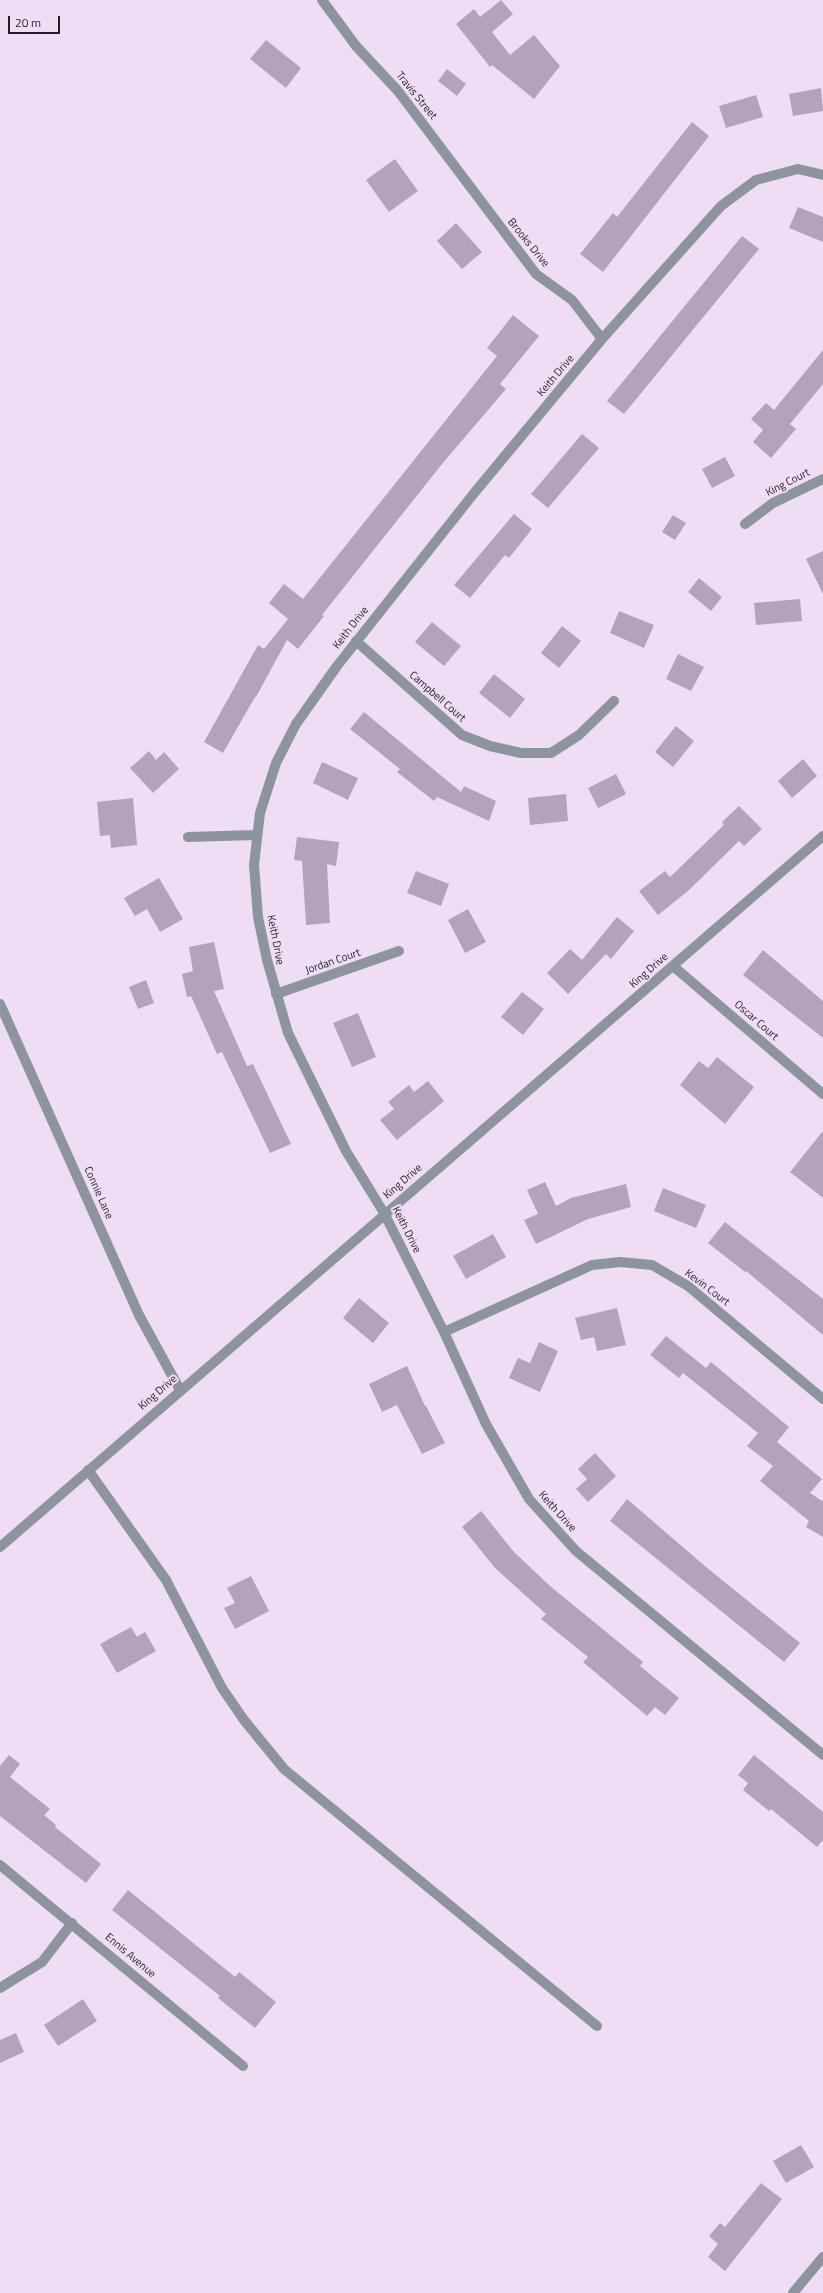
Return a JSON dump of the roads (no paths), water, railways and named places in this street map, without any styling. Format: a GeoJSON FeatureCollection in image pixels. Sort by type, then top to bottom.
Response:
{"type":"FeatureCollection","features":[{"type":"Feature","properties":{"kind":"street","name":"Travis Street"},"geometry":{"type":"LineString","coordinates":[[322,0],[356,46],[398,91],[487,210]]}},
{"type":"Feature","properties":{"kind":"street","name":"Keith Drive"},"geometry":{"type":"LineString","coordinates":[[823,175],[798,169],[756,180],[721,206],[602,339],[475,492],[356,641],[296,724],[276,763],[260,813],[256,835],[254,866],[258,917],[276,994],[288,1033],[342,1144],[384,1213],[444,1332],[486,1424],[529,1499],[576,1551],[823,1755]]}},
{"type":"Feature","properties":{"kind":"street","name":"Brooks Drive"},"geometry":{"type":"LineString","coordinates":[[487,210],[536,274],[572,300],[602,339]]}},
{"type":"Feature","properties":{"kind":"street","name":"King Court"},"geometry":{"type":"LineString","coordinates":[[745,524],[774,503],[823,479]]}},
{"type":"Feature","properties":{"kind":"street","name":"Campbell Court"},"geometry":{"type":"LineString","coordinates":[[356,641],[462,735],[490,746],[522,753],[551,753],[579,735],[614,701]]}},
{"type":"Feature","properties":{"kind":"street"},"geometry":{"type":"LineString","coordinates":[[188,837],[256,835]]}},
{"type":"Feature","properties":{"kind":"street","name":"King Drive"},"geometry":{"type":"LineString","coordinates":[[0,1547],[384,1213],[823,836]]}},
{"type":"Feature","properties":{"kind":"street","name":"Jordan Court"},"geometry":{"type":"LineString","coordinates":[[276,994],[398,951]]}},
{"type":"Feature","properties":{"kind":"street","name":"Oscar Court"},"geometry":{"type":"LineString","coordinates":[[673,966],[823,1094]]}},
{"type":"Feature","properties":{"kind":"street","name":"Connie Lane"},"geometry":{"type":"LineString","coordinates":[[0,1004],[139,1315],[180,1390]]}},
{"type":"Feature","properties":{"kind":"street","name":"Kevin Court"},"geometry":{"type":"LineString","coordinates":[[444,1332],[592,1265],[620,1262],[652,1265],[688,1286],[823,1399]]}},
{"type":"Feature","properties":{"kind":"street"},"geometry":{"type":"LineString","coordinates":[[88,1470],[166,1580],[222,1688],[244,1720],[284,1769],[597,2026]]}},
{"type":"Feature","properties":{"kind":"street","name":"Ennis Avenue"},"geometry":{"type":"LineString","coordinates":[[0,1865],[243,2066]]}},
{"type":"Feature","properties":{"kind":"street"},"geometry":{"type":"LineString","coordinates":[[0,1988],[42,1962],[72,1923]]}},
{"type":"Feature","properties":{"kind":"street"},"geometry":{"type":"LineString","coordinates":[[793,2293],[823,2257]]}}]}
